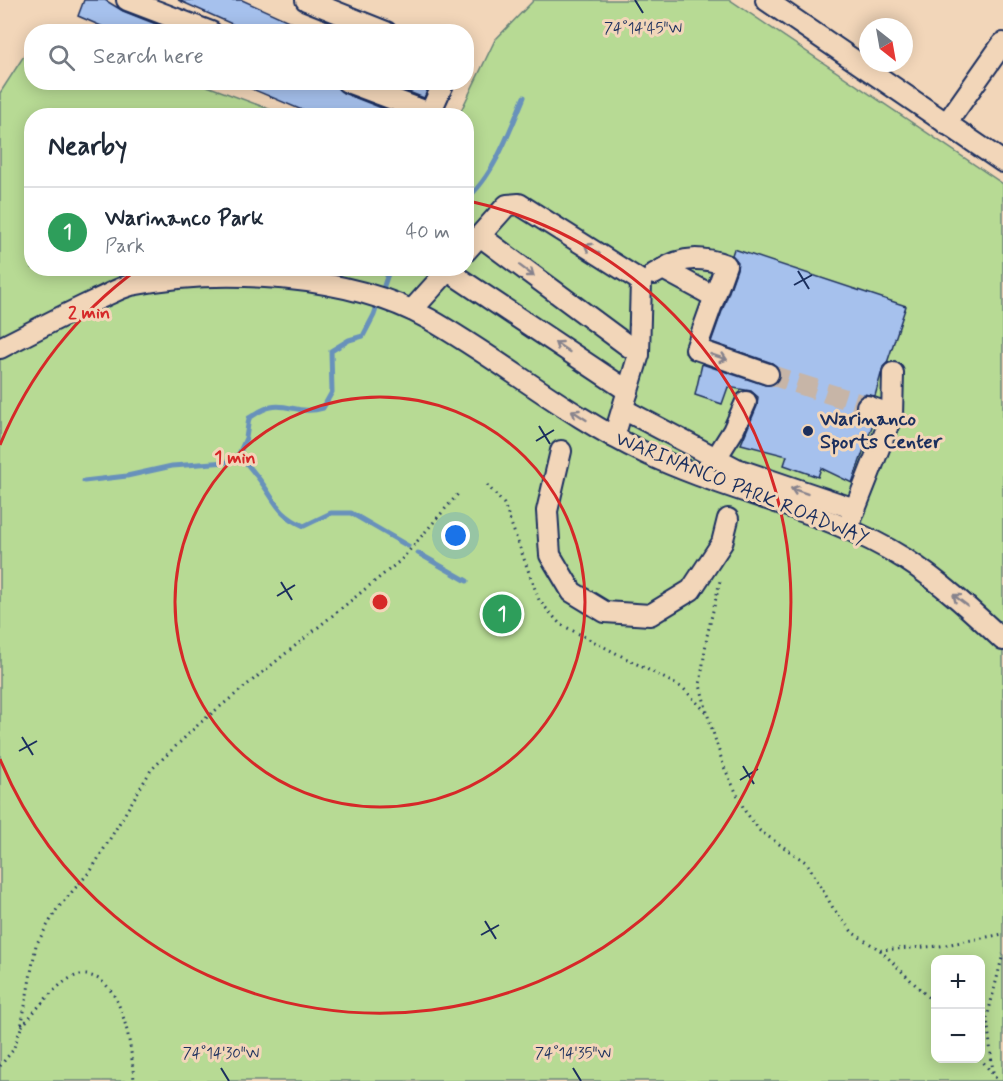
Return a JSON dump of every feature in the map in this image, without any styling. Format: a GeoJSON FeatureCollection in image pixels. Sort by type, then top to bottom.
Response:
{"type":"FeatureCollection","features":[{"type":"Feature","properties":{"kind":"street"},"geometry":{"type":"LineString","coordinates":[[127,0],[190,24]]}},
{"type":"Feature","properties":{"kind":"street"},"geometry":{"type":"LineString","coordinates":[[306,0],[366,24]]}},
{"type":"Feature","properties":{"kind":"street"},"geometry":{"type":"LineString","coordinates":[[766,0],[1003,162]]}},
{"type":"Feature","properties":{"kind":"street"},"geometry":{"type":"LineString","coordinates":[[946,124],[1003,43]]}},
{"type":"Feature","properties":{"kind":"street"},"geometry":{"type":"LineString","coordinates":[[368,90],[417,108]]}},
{"type":"Feature","properties":{"kind":"street"},"geometry":{"type":"LineString","coordinates":[[432,108],[440,90]]}},
{"type":"Feature","properties":{"kind":"street"},"geometry":{"type":"LineString","coordinates":[[474,242],[507,205],[519,204],[641,280]]}},
{"type":"Feature","properties":{"kind":"street"},"geometry":{"type":"LineString","coordinates":[[480,236],[639,354]]}},
{"type":"Feature","properties":{"kind":"street"},"geometry":{"type":"LineString","coordinates":[[641,280],[676,260],[693,258],[726,265],[713,296],[696,349],[768,374]]}},
{"type":"Feature","properties":{"kind":"street"},"geometry":{"type":"LineString","coordinates":[[663,269],[713,296]]}},
{"type":"Feature","properties":{"kind":"street","name":"WARINANCO PARK ROADWAY"},"geometry":{"type":"LineString","coordinates":[[0,348],[129,285],[206,276]]}},
{"type":"Feature","properties":{"kind":"street","name":"WARINANCO PARK ROADWAY"},"geometry":{"type":"LineString","coordinates":[[248,276],[309,281],[406,308],[451,332],[614,437],[646,454],[725,486],[847,530],[905,559],[967,605],[1002,638]]}},
{"type":"Feature","properties":{"kind":"street"},"geometry":{"type":"LineString","coordinates":[[406,308],[442,276]]}},
{"type":"Feature","properties":{"kind":"street"},"geometry":{"type":"LineString","coordinates":[[457,276],[625,400],[716,458],[737,469],[855,510]]}},
{"type":"Feature","properties":{"kind":"street"},"geometry":{"type":"LineString","coordinates":[[614,437],[639,354],[641,280]]}},
{"type":"Feature","properties":{"kind":"street"},"geometry":{"type":"LineString","coordinates":[[847,530],[892,415],[892,373]]}},
{"type":"Feature","properties":{"kind":"street"},"geometry":{"type":"LineString","coordinates":[[716,458],[733,431],[746,402]]}},
{"type":"Feature","properties":{"kind":"street"},"geometry":{"type":"LineString","coordinates":[[867,406],[892,415]]}},
{"type":"Feature","properties":{"kind":"street"},"geometry":{"type":"LineString","coordinates":[[561,451],[547,511],[550,555],[572,592],[605,612],[650,615],[691,590],[722,543],[728,519]]}},
{"type":"Feature","properties":{"kind":"path"},"geometry":{"type":"LineString","coordinates":[[487,485],[504,504],[539,600],[560,624],[683,688],[707,713]]}},
{"type":"Feature","properties":{"kind":"path"},"geometry":{"type":"LineString","coordinates":[[0,1066],[13,1050],[21,1028],[36,945],[57,909],[92,868],[151,770],[200,723],[401,560],[458,494]]}},
{"type":"Feature","properties":{"kind":"path"},"geometry":{"type":"LineString","coordinates":[[720,579],[707,636],[700,685],[724,767],[745,811],[760,831],[807,863],[833,908],[854,933],[880,950],[931,1000]]}},
{"type":"Feature","properties":{"kind":"path"},"geometry":{"type":"LineString","coordinates":[[880,950],[940,946],[1003,934]]}},
{"type":"Feature","properties":{"kind":"path"},"geometry":{"type":"LineString","coordinates":[[993,1072],[987,1018],[1003,954]]}},
{"type":"Feature","properties":{"kind":"path"},"geometry":{"type":"LineString","coordinates":[[21,1028],[61,984],[80,975],[99,980],[114,996],[130,1038],[134,1081]]}},
{"type":"Feature","properties":{"kind":"path"},"geometry":{"type":"LineString","coordinates":[[985,1063],[998,1081]]}},
{"type":"Feature","properties":{"kind":"green space"},"geometry":{"type":"Polygon","coordinates":[[[534,0],[730,0],[1003,184],[1003,1081],[0,1081],[0,93],[24,56],[24,90],[218,90],[266,108],[24,108],[24,276],[474,276],[474,108],[462,108],[471,90],[474,90],[474,84],[495,40],[534,0]]]}},
{"type":"Feature","properties":{"kind":"building"},"geometry":{"type":"Polygon","coordinates":[[[84,0],[105,0],[123,11],[156,24],[96,24],[78,16],[84,0]]]}},
{"type":"Feature","properties":{"kind":"building"},"geometry":{"type":"Polygon","coordinates":[[[178,0],[242,0],[295,24],[232,24],[178,0]]]}},
{"type":"Feature","properties":{"kind":"building"},"geometry":{"type":"Polygon","coordinates":[[[255,90],[341,90],[343,93],[381,108],[297,108],[255,90]]]}},
{"type":"Feature","properties":{"kind":"building"},"geometry":{"type":"Polygon","coordinates":[[[404,90],[428,90],[424,98],[404,90]]]}},
{"type":"Feature","properties":{"kind":"building"},"geometry":{"type":"Polygon","coordinates":[[[734,249],[906,306],[887,363],[883,367],[875,396],[864,394],[856,403],[858,414],[874,421],[852,483],[821,468],[818,477],[784,465],[787,456],[741,444],[757,406],[758,397],[751,391],[728,387],[722,404],[695,395],[702,364],[765,385],[775,383],[779,377],[777,367],[772,363],[711,342],[737,269],[738,262],[732,255],[734,249]]]}},
{"type":"Feature","properties":{"kind":"waterway"},"geometry":{"type":"LineString","coordinates":[[474,192],[493,166],[524,97]]}},
{"type":"Feature","properties":{"kind":"waterway"},"geometry":{"type":"LineString","coordinates":[[84,481],[127,476],[172,466],[227,462],[239,454],[246,438],[249,418],[260,411],[277,406],[301,410],[323,408],[332,392],[331,351],[349,340],[363,336],[374,315],[387,276]]}},
{"type":"Feature","properties":{"kind":"waterway"},"geometry":{"type":"LineString","coordinates":[[239,454],[279,508],[296,522],[304,526],[331,513],[351,513],[408,546]]}},
{"type":"Feature","properties":{"kind":"waterway"},"geometry":{"type":"LineString","coordinates":[[418,553],[467,581]]}},
{"type":"Feature","properties":{"kind":"tunnel"},"geometry":{"type":"LineString","coordinates":[[768,374],[867,406]]}},
{"type":"Feature","properties":{"kind":"place","name":"Warinanco Sports Center"},"geometry":{"type":"Point","coordinates":[808,431]}},
{"type":"Feature","properties":{"kind":"place","name":"Warinanco Park"},"geometry":{"type":"Point","coordinates":[502,614]}}]}
